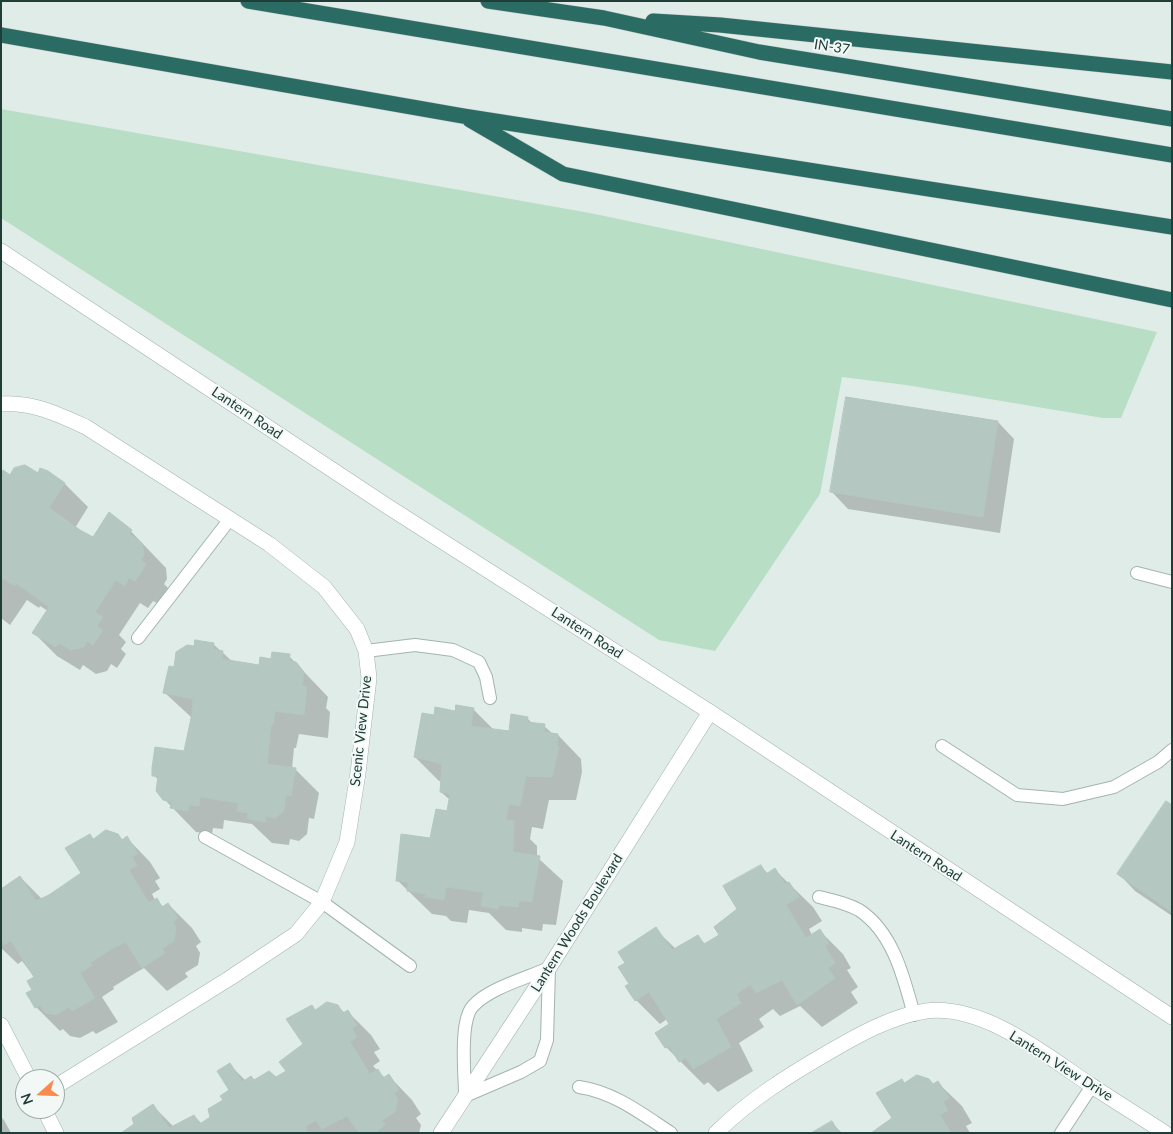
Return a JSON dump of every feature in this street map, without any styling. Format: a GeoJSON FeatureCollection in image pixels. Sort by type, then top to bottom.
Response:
{"type":"FeatureCollection","features":[{"type":"Feature","properties":{"kind":"highway"},"geometry":{"type":"LineString","coordinates":[[248,1],[1172,154]]}},
{"type":"Feature","properties":{"kind":"highway","name":"IN-37"},"geometry":{"type":"LineString","coordinates":[[488,1],[604,18],[759,52],[1172,119]]}},
{"type":"Feature","properties":{"kind":"highway"},"geometry":{"type":"LineString","coordinates":[[604,18],[720,25],[1172,72]]}},
{"type":"Feature","properties":{"kind":"highway"},"geometry":{"type":"LineString","coordinates":[[1,35],[463,116],[1172,227]]}},
{"type":"Feature","properties":{"kind":"highway"},"geometry":{"type":"LineString","coordinates":[[463,116],[563,174],[1172,300]]}},
{"type":"Feature","properties":{"kind":"street","name":"Lantern Road"},"geometry":{"type":"LineString","coordinates":[[1,251],[387,506],[710,712],[1172,1018]]}},
{"type":"Feature","properties":{"kind":"street","name":"Scenic View Drive"},"geometry":{"type":"LineString","coordinates":[[1,404],[29,404],[86,427],[269,544],[324,587],[357,630],[366,650],[369,678],[358,773],[347,842],[322,902],[296,934],[230,978],[65,1081]]}},
{"type":"Feature","properties":{"kind":"street","name":"Lantern Woods Boulevard"},"geometry":{"type":"LineString","coordinates":[[441,1133],[549,968],[710,712]]}},
{"type":"Feature","properties":{"kind":"street","name":"Lantern View Drive"},"geometry":{"type":"LineString","coordinates":[[716,1133],[734,1114],[791,1074],[856,1036],[898,1018],[927,1011],[962,1013],[997,1027],[1048,1055],[1165,1133]]}},
{"type":"Feature","properties":{"kind":"street"},"geometry":{"type":"LineString","coordinates":[[1,1025],[24,1069]]}},
{"type":"Feature","properties":{"kind":"street"},"geometry":{"type":"LineString","coordinates":[[49,1119],[56,1133]]}},
{"type":"Feature","properties":{"kind":"lane"},"geometry":{"type":"LineString","coordinates":[[138,638],[230,520]]}},
{"type":"Feature","properties":{"kind":"lane"},"geometry":{"type":"LineString","coordinates":[[1136,573],[1172,582]]}},
{"type":"Feature","properties":{"kind":"lane"},"geometry":{"type":"LineString","coordinates":[[366,650],[415,645],[453,650],[479,662],[486,677],[490,698]]}},
{"type":"Feature","properties":{"kind":"lane"},"geometry":{"type":"LineString","coordinates":[[942,746],[1017,794],[1063,799],[1114,787],[1158,762],[1172,750]]}},
{"type":"Feature","properties":{"kind":"lane"},"geometry":{"type":"LineString","coordinates":[[206,837],[322,902],[410,966]]}},
{"type":"Feature","properties":{"kind":"lane"},"geometry":{"type":"LineString","coordinates":[[819,897],[849,905],[875,923],[898,964],[914,1015]]}},
{"type":"Feature","properties":{"kind":"lane"},"geometry":{"type":"LineString","coordinates":[[549,968],[547,1040],[540,1061],[521,1072],[465,1096],[465,1025],[472,1006],[492,993],[549,968]]}},
{"type":"Feature","properties":{"kind":"lane"},"geometry":{"type":"LineString","coordinates":[[1061,1133],[1092,1086]]}},
{"type":"Feature","properties":{"kind":"lane"},"geometry":{"type":"LineString","coordinates":[[579,1087],[597,1090],[621,1101],[671,1133]]}},
{"type":"Feature","properties":{"kind":"green space"},"geometry":{"type":"Polygon","coordinates":[[[1,109],[590,213],[1157,332],[1121,418],[1103,418],[906,385],[842,377],[820,494],[715,651],[659,640],[1,218],[1,109]]]}},
{"type":"Feature","properties":{"kind":"building"},"geometry":{"type":"Polygon","coordinates":[[[846,397],[998,421],[983,517],[830,492],[846,397]]]}},
{"type":"Feature","properties":{"kind":"building"},"geometry":{"type":"Polygon","coordinates":[[[25,465],[38,473],[40,468],[48,471],[65,483],[49,508],[80,530],[93,537],[109,512],[132,530],[129,534],[142,543],[144,555],[141,561],[146,564],[135,581],[129,578],[124,586],[116,580],[95,612],[103,617],[97,626],[103,630],[93,645],[87,641],[84,647],[71,650],[59,643],[56,647],[32,633],[49,607],[16,583],[15,586],[3,578],[1,580],[1,473],[3,470],[10,475],[14,468],[25,465]]]}},
{"type":"Feature","properties":{"kind":"building"},"geometry":{"type":"Polygon","coordinates":[[[195,640],[214,643],[213,649],[223,651],[222,659],[259,665],[260,657],[271,659],[272,652],[290,654],[289,661],[296,662],[304,672],[302,686],[307,687],[304,715],[275,711],[273,725],[271,725],[267,764],[296,768],[291,796],[286,795],[284,811],[275,818],[266,816],[265,822],[247,819],[248,813],[237,811],[238,803],[200,797],[199,806],[189,805],[188,811],[170,808],[172,802],[163,800],[156,791],[158,776],[152,776],[155,747],[184,751],[192,714],[193,699],[163,693],[169,666],[174,667],[176,652],[187,645],[194,646],[195,640]]]}},
{"type":"Feature","properties":{"kind":"building"},"geometry":{"type":"Polygon","coordinates":[[[456,705],[474,708],[471,726],[509,731],[511,714],[528,717],[527,722],[545,724],[544,732],[558,734],[557,746],[559,747],[552,777],[526,776],[520,806],[509,804],[506,820],[514,821],[513,852],[540,856],[532,902],[519,901],[518,907],[499,905],[498,909],[481,906],[483,892],[446,887],[444,900],[425,897],[426,894],[407,891],[408,882],[396,881],[401,834],[430,838],[436,809],[447,811],[450,794],[440,792],[442,764],[414,757],[422,713],[434,715],[435,707],[455,711],[456,705]]]}},
{"type":"Feature","properties":{"kind":"building"},"geometry":{"type":"Polygon","coordinates":[[[1166,801],[1172,805],[1172,912],[1117,874],[1166,801]]]}},
{"type":"Feature","properties":{"kind":"building"},"geometry":{"type":"Polygon","coordinates":[[[106,830],[118,834],[122,840],[127,836],[138,854],[132,857],[137,865],[129,870],[149,903],[157,898],[162,907],[168,903],[178,918],[173,922],[176,928],[174,941],[162,949],[165,953],[142,968],[126,942],[113,948],[90,963],[92,965],[80,973],[95,998],[72,1011],[69,1007],[56,1015],[45,1013],[40,1005],[35,1008],[26,993],[32,990],[27,981],[34,977],[11,941],[4,945],[1,940],[1,889],[20,876],[36,901],[49,895],[81,873],[65,848],[90,834],[93,839],[106,830]]]}},
{"type":"Feature","properties":{"kind":"building"},"geometry":{"type":"Polygon","coordinates":[[[761,865],[766,874],[775,868],[785,884],[789,882],[799,897],[786,905],[806,938],[820,929],[829,944],[825,946],[835,963],[828,968],[835,978],[797,1005],[782,980],[756,993],[750,985],[736,994],[741,1003],[716,1019],[731,1047],[693,1069],[686,1058],[679,1062],[669,1046],[665,1048],[655,1033],[669,1024],[649,992],[635,1001],[625,986],[629,984],[618,967],[625,963],[618,952],[656,927],[672,950],[698,935],[704,944],[719,935],[714,927],[737,909],[723,886],[761,865]]]}},
{"type":"Feature","properties":{"kind":"building"},"geometry":{"type":"Polygon","coordinates":[[[327,1002],[338,1005],[343,1013],[348,1010],[357,1025],[352,1028],[357,1037],[350,1042],[370,1074],[378,1069],[383,1078],[389,1074],[399,1090],[394,1093],[398,1100],[395,1112],[382,1120],[385,1125],[375,1133],[359,1133],[347,1116],[322,1129],[316,1120],[306,1126],[307,1133],[121,1133],[134,1124],[132,1118],[153,1104],[169,1128],[194,1115],[200,1124],[210,1117],[208,1109],[223,1100],[220,1096],[229,1090],[217,1071],[230,1063],[242,1082],[251,1076],[254,1080],[269,1071],[276,1077],[286,1071],[279,1062],[303,1044],[286,1019],[312,1005],[315,1010],[327,1002]]]}},
{"type":"Feature","properties":{"kind":"building"},"geometry":{"type":"Polygon","coordinates":[[[917,1075],[929,1079],[933,1084],[938,1081],[949,1098],[943,1102],[948,1110],[940,1115],[951,1133],[871,1133],[892,1118],[876,1093],[902,1079],[904,1083],[917,1075]]]}},
{"type":"Feature","properties":{"kind":"building"},"geometry":{"type":"Polygon","coordinates":[[[832,1121],[839,1133],[813,1132],[832,1121]]]}}]}
